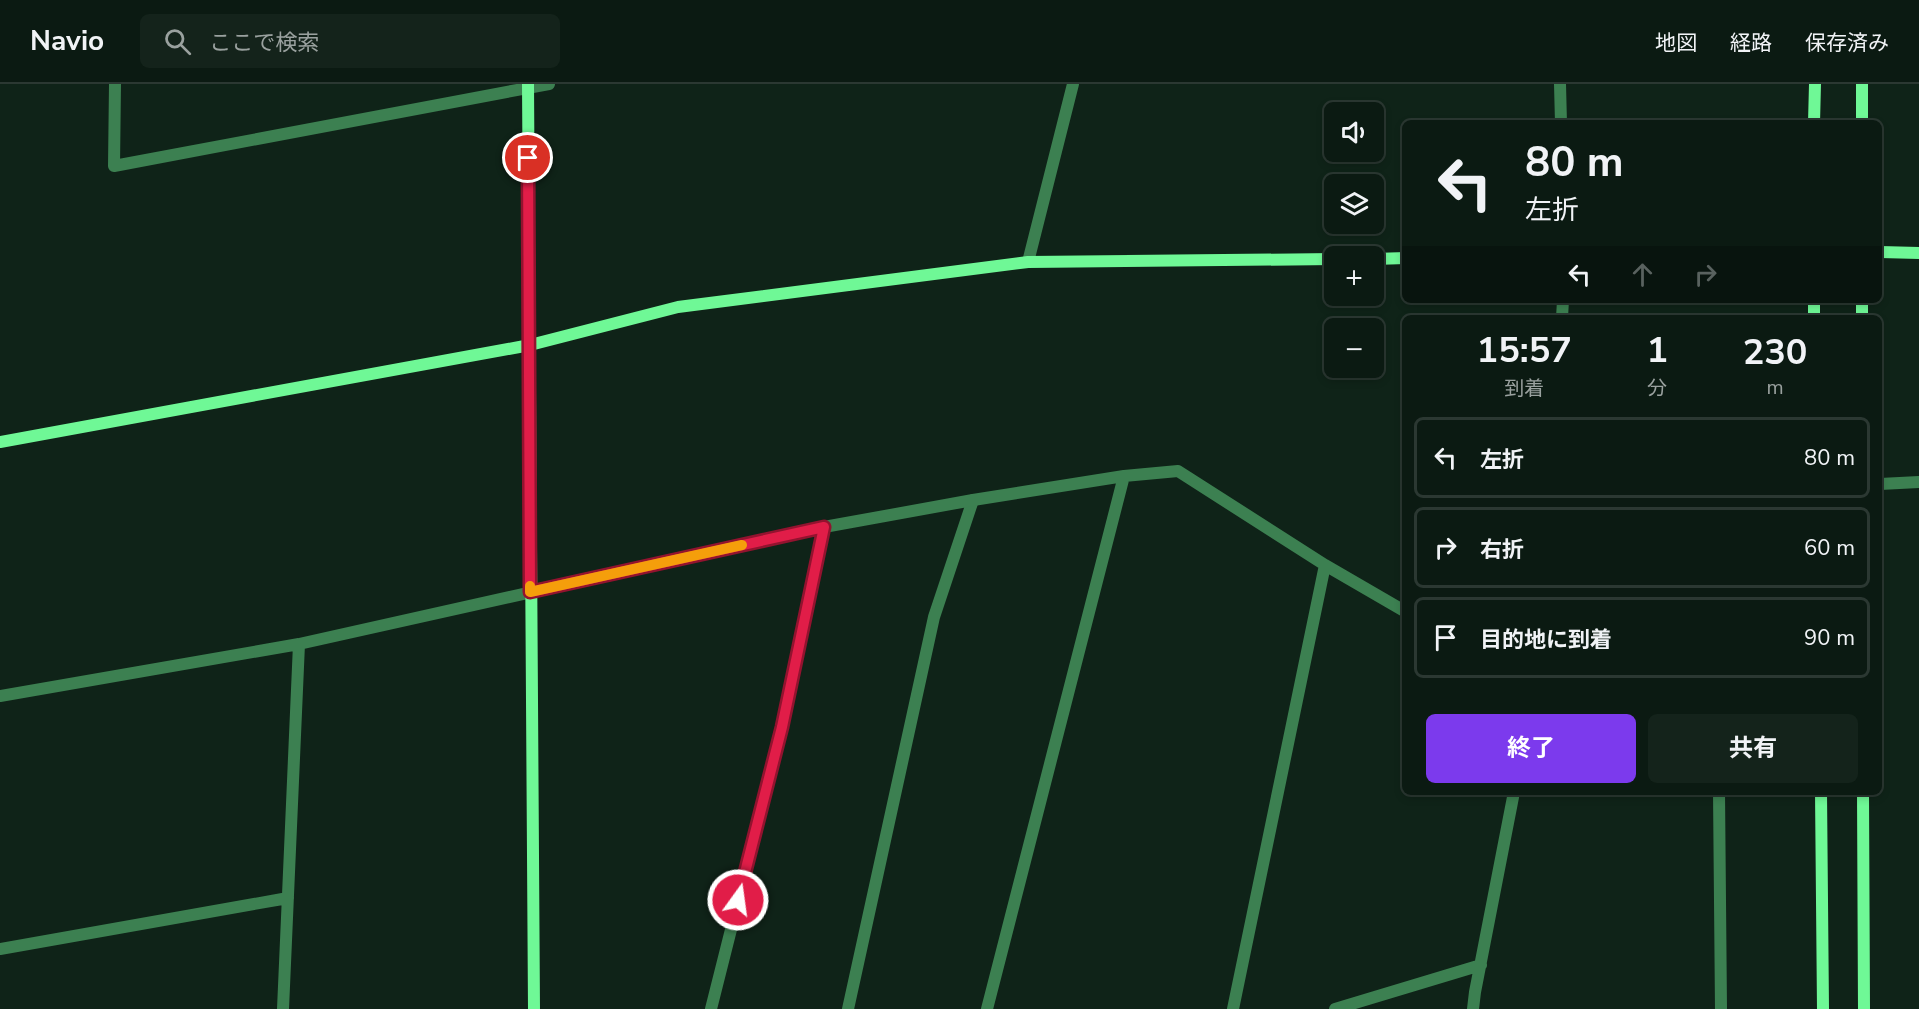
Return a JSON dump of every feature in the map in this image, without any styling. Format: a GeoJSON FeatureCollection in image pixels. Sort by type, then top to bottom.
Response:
{"type":"FeatureCollection","features":[{"type":"Feature","properties":{"kind":"street"},"geometry":{"type":"LineString","coordinates":[[115,84],[114,166],[528,86],[549,84]]}},
{"type":"Feature","properties":{"kind":"street"},"geometry":{"type":"LineString","coordinates":[[1028,262],[1073,84]]}},
{"type":"Feature","properties":{"kind":"street"},"geometry":{"type":"LineString","coordinates":[[1560,84],[1561,120]]}},
{"type":"Feature","properties":{"kind":"street"},"geometry":{"type":"LineString","coordinates":[[1814,120],[1815,84]]}},
{"type":"Feature","properties":{"kind":"street"},"geometry":{"type":"LineString","coordinates":[[1862,84],[1862,120]]}},
{"type":"Feature","properties":{"kind":"street"},"geometry":{"type":"LineString","coordinates":[[528,86],[534,1009]]}},
{"type":"Feature","properties":{"kind":"street"},"geometry":{"type":"LineString","coordinates":[[1882,252],[1919,254]]}},
{"type":"Feature","properties":{"kind":"street"},"geometry":{"type":"LineString","coordinates":[[1384,259],[1402,258]]}},
{"type":"Feature","properties":{"kind":"street"},"geometry":{"type":"LineString","coordinates":[[0,442],[530,345],[678,307],[1028,262],[1324,259]]}},
{"type":"Feature","properties":{"kind":"street"},"geometry":{"type":"LineString","coordinates":[[0,696],[298,644],[824,527],[1124,476],[1178,471],[1325,565],[1402,610]]}},
{"type":"Feature","properties":{"kind":"street"},"geometry":{"type":"LineString","coordinates":[[987,1009],[1124,476]]}},
{"type":"Feature","properties":{"kind":"street"},"geometry":{"type":"LineString","coordinates":[[1882,484],[1919,482]]}},
{"type":"Feature","properties":{"kind":"street"},"geometry":{"type":"LineString","coordinates":[[848,1009],[934,617],[973,500]]}},
{"type":"Feature","properties":{"kind":"street"},"geometry":{"type":"LineString","coordinates":[[711,1009],[782,727],[824,527]]}},
{"type":"Feature","properties":{"kind":"street"},"geometry":{"type":"LineString","coordinates":[[1233,1009],[1325,565]]}},
{"type":"Feature","properties":{"kind":"street"},"geometry":{"type":"LineString","coordinates":[[283,1009],[298,644]]}},
{"type":"Feature","properties":{"kind":"street"},"geometry":{"type":"LineString","coordinates":[[1473,1009],[1514,795]]}},
{"type":"Feature","properties":{"kind":"street"},"geometry":{"type":"LineString","coordinates":[[1719,795],[1721,1009]]}},
{"type":"Feature","properties":{"kind":"street"},"geometry":{"type":"LineString","coordinates":[[1821,795],[1823,1009]]}},
{"type":"Feature","properties":{"kind":"street"},"geometry":{"type":"LineString","coordinates":[[1863,795],[1864,1009]]}},
{"type":"Feature","properties":{"kind":"street"},"geometry":{"type":"LineString","coordinates":[[0,949],[288,898]]}},
{"type":"Feature","properties":{"kind":"street"},"geometry":{"type":"LineString","coordinates":[[1335,1009],[1481,965]]}},
{"type":"Feature","properties":{"kind":"slow traffic"},"geometry":{"type":"LineString","coordinates":[[530,586],[530,592],[742,545]]}},
{"type":"Feature","properties":{"kind":"route"},"geometry":{"type":"LineString","coordinates":[[528,158],[530,592],[824,527],[782,727],[738,900]]}}]}
